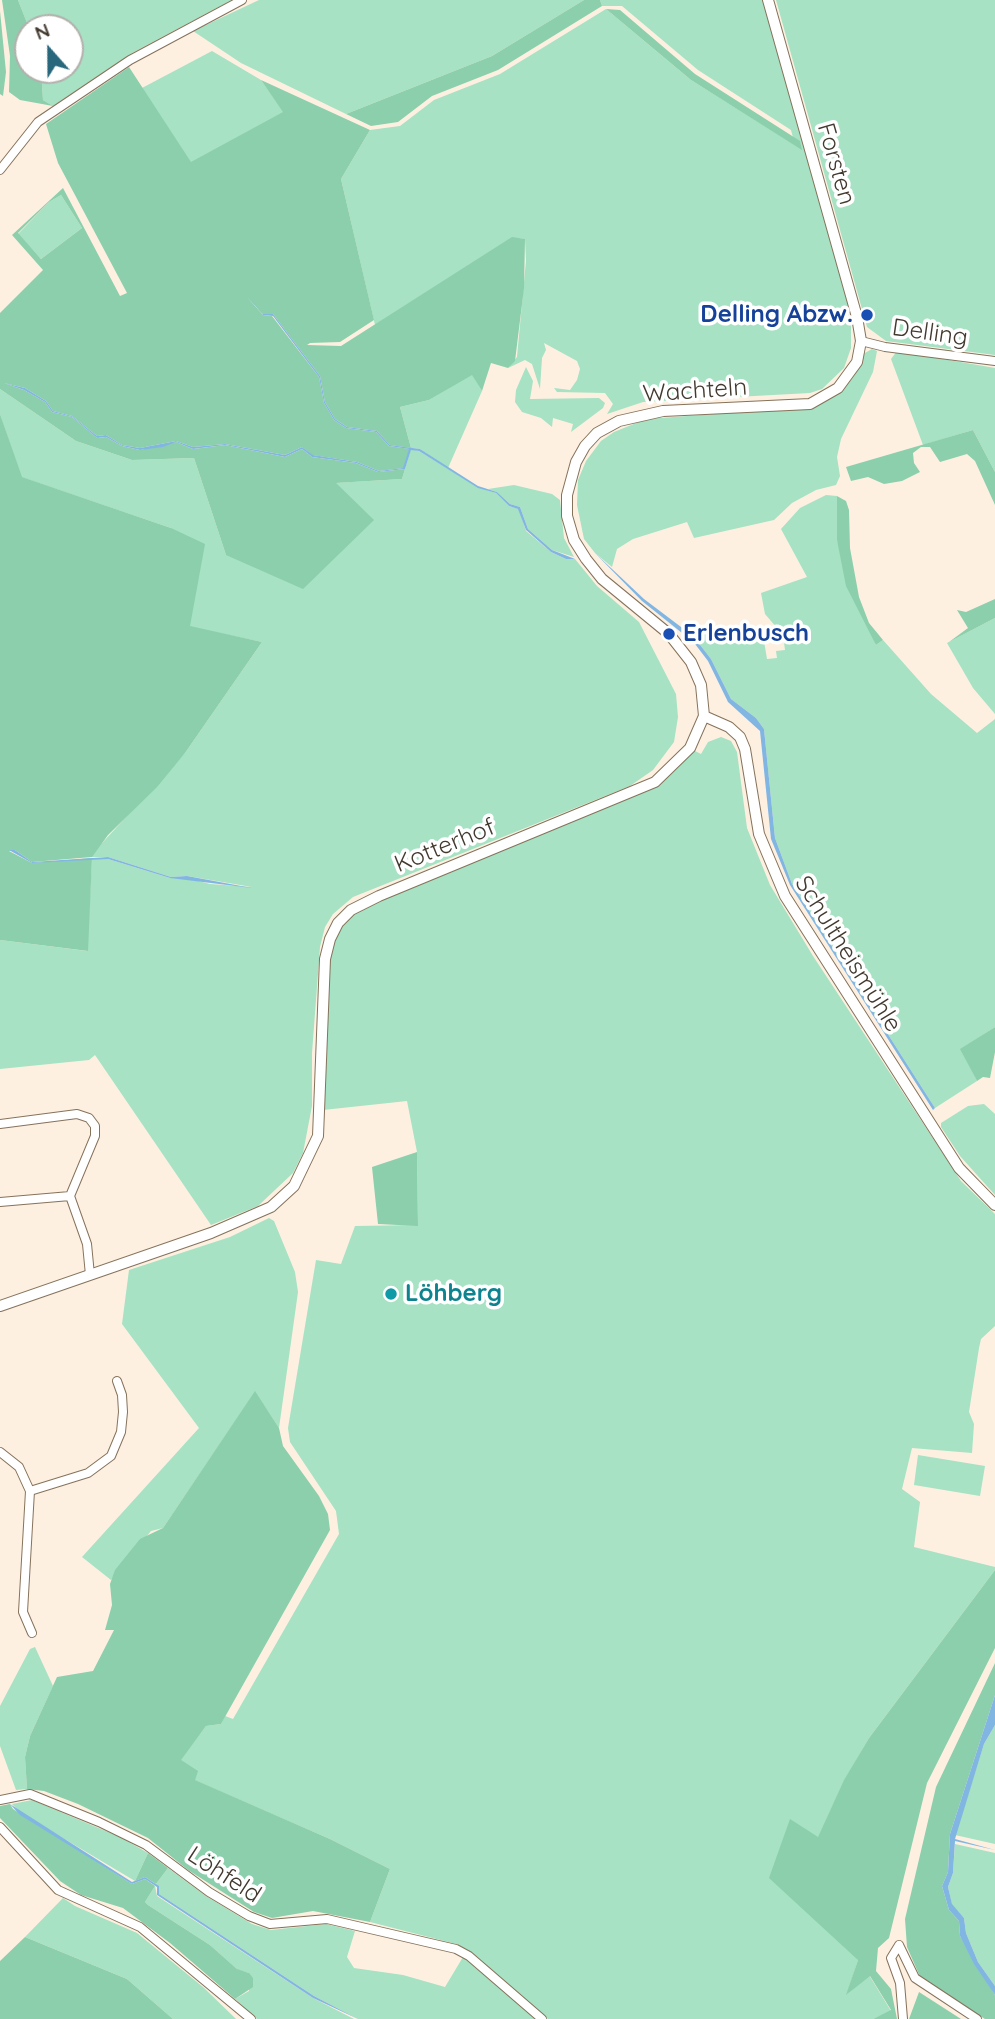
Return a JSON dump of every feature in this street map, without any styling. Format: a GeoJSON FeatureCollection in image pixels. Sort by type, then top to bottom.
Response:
{"type":"FeatureCollection","features":[{"type":"Feature","properties":{"kind":"street"},"geometry":{"type":"LineString","coordinates":[[0,170],[37,122],[130,60],[242,0]]}},
{"type":"Feature","properties":{"kind":"street","name":"Forsten"},"geometry":{"type":"LineString","coordinates":[[768,0],[857,317],[861,341]]}},
{"type":"Feature","properties":{"kind":"street","name":"Delling"},"geometry":{"type":"LineString","coordinates":[[861,341],[885,347],[995,362]]}},
{"type":"Feature","properties":{"kind":"street","name":"Wachteln"},"geometry":{"type":"LineString","coordinates":[[704,716],[701,685],[691,662],[678,645],[602,579],[574,540],[567,516],[567,495],[576,462],[597,433],[639,414],[810,404],[827,397],[850,375],[861,341]]}},
{"type":"Feature","properties":{"kind":"street","name":"Kotterhof"},"geometry":{"type":"LineString","coordinates":[[90,1275],[211,1233],[271,1207],[294,1186],[318,1136],[322,1093],[325,959],[338,923],[351,910],[655,782],[690,748],[704,716]]}},
{"type":"Feature","properties":{"kind":"street","name":"Schultheismühle"},"geometry":{"type":"LineString","coordinates":[[704,716],[729,727],[740,737],[745,749],[759,834],[785,896],[959,1168],[995,1205]]}},
{"type":"Feature","properties":{"kind":"street"},"geometry":{"type":"LineString","coordinates":[[0,1124],[76,1114],[89,1118],[95,1126],[95,1136],[70,1196],[87,1244],[90,1275],[0,1306]]}},
{"type":"Feature","properties":{"kind":"street"},"geometry":{"type":"LineString","coordinates":[[0,1202],[70,1196]]}},
{"type":"Feature","properties":{"kind":"street"},"geometry":{"type":"LineString","coordinates":[[30,1491],[88,1473],[111,1456],[121,1432],[123,1412],[122,1395],[117,1381]]}},
{"type":"Feature","properties":{"kind":"street"},"geometry":{"type":"LineString","coordinates":[[0,1452],[19,1467],[30,1491],[23,1612],[32,1633]]}},
{"type":"Feature","properties":{"kind":"street","name":"Löhfeld"},"geometry":{"type":"LineString","coordinates":[[0,1800],[30,1794],[99,1822],[146,1845],[209,1892],[249,1916],[270,1924],[327,1919],[456,1949],[469,1956],[541,2019]]}},
{"type":"Feature","properties":{"kind":"street"},"geometry":{"type":"LineString","coordinates":[[0,1826],[58,1889],[140,1927],[251,2019]]}},
{"type":"Feature","properties":{"kind":"street"},"geometry":{"type":"LineString","coordinates":[[903,2019],[900,1983],[891,1958],[899,1945],[915,1978],[977,2019]]}},
{"type":"Feature","properties":{"kind":"green space"},"geometry":{"type":"Polygon","coordinates":[[[2,0],[18,0],[24,14],[14,14],[14,84],[42,84],[43,100],[53,106],[20,100],[9,92],[10,56],[2,0]]]}},
{"type":"Feature","properties":{"kind":"green space"},"geometry":{"type":"Polygon","coordinates":[[[18,0],[232,0],[132,53],[53,106],[43,100],[42,84],[84,84],[84,14],[24,14],[18,0]]]}},
{"type":"Feature","properties":{"kind":"green space"},"geometry":{"type":"Polygon","coordinates":[[[259,0],[584,0],[492,56],[346,114],[241,63],[193,31],[259,0]]]}},
{"type":"Feature","properties":{"kind":"green space"},"geometry":{"type":"Polygon","coordinates":[[[584,0],[600,0],[602,6],[498,70],[432,96],[398,122],[371,126],[346,114],[492,56],[584,0]]]}},
{"type":"Feature","properties":{"kind":"green space"},"geometry":{"type":"Polygon","coordinates":[[[600,0],[764,0],[852,312],[848,313],[851,348],[844,368],[822,389],[810,393],[643,402],[607,414],[613,404],[605,393],[557,392],[554,388],[570,390],[580,369],[577,361],[544,343],[546,350],[542,358],[540,389],[532,364],[525,360],[508,368],[517,357],[526,261],[525,239],[512,238],[375,325],[341,179],[370,130],[400,126],[434,100],[500,74],[606,9],[691,80],[795,145],[791,130],[698,70],[622,6],[602,6],[600,0]]]}},
{"type":"Feature","properties":{"kind":"green space"},"geometry":{"type":"Polygon","coordinates":[[[776,0],[995,0],[995,355],[886,341],[867,327],[776,0]]]}},
{"type":"Feature","properties":{"kind":"green space"},"geometry":{"type":"Polygon","coordinates":[[[606,9],[620,10],[695,74],[800,141],[802,150],[691,80],[606,9]]]}},
{"type":"Feature","properties":{"kind":"green space"},"geometry":{"type":"Polygon","coordinates":[[[0,11],[6,72],[3,96],[0,94],[0,11]]]}},
{"type":"Feature","properties":{"kind":"green space"},"geometry":{"type":"Polygon","coordinates":[[[212,51],[261,80],[284,112],[191,163],[142,88],[212,51]]]}},
{"type":"Feature","properties":{"kind":"green space"},"geometry":{"type":"Polygon","coordinates":[[[129,67],[191,162],[283,112],[261,80],[370,130],[341,179],[374,320],[340,342],[307,345],[341,346],[512,237],[525,239],[524,288],[515,361],[508,368],[491,363],[482,391],[472,375],[429,400],[400,407],[411,448],[390,445],[377,431],[347,427],[335,419],[325,402],[320,376],[273,314],[263,314],[247,297],[263,315],[272,316],[319,377],[324,403],[334,420],[346,428],[376,432],[389,446],[410,449],[404,468],[379,471],[357,462],[312,455],[302,447],[285,455],[225,444],[193,447],[176,441],[140,448],[122,445],[106,435],[97,436],[72,416],[53,411],[46,401],[25,388],[4,383],[45,402],[52,412],[72,417],[97,438],[106,437],[122,446],[140,450],[176,442],[193,449],[225,445],[285,457],[302,449],[312,457],[356,463],[378,472],[405,469],[402,479],[336,483],[374,520],[303,589],[226,555],[194,458],[132,460],[76,441],[0,389],[0,313],[43,270],[12,235],[63,188],[120,296],[127,293],[58,163],[46,124],[129,67]],[[61,195],[49,202],[18,233],[41,259],[82,228],[61,195]]]}},
{"type":"Feature","properties":{"kind":"green space"},"geometry":{"type":"Polygon","coordinates":[[[61,195],[82,228],[41,259],[18,234],[49,202],[61,195]]]}},
{"type":"Feature","properties":{"kind":"green space"},"geometry":{"type":"Polygon","coordinates":[[[872,349],[877,351],[873,372],[841,439],[837,457],[840,476],[836,485],[816,490],[792,503],[774,520],[694,538],[687,522],[633,539],[617,549],[612,567],[595,553],[584,539],[577,505],[578,480],[586,461],[601,441],[614,432],[646,419],[812,407],[842,391],[854,376],[863,354],[872,349]]]}},
{"type":"Feature","properties":{"kind":"green space"},"geometry":{"type":"Polygon","coordinates":[[[897,351],[995,368],[995,472],[973,430],[923,445],[891,359],[897,351]]]}},
{"type":"Feature","properties":{"kind":"green space"},"geometry":{"type":"Polygon","coordinates":[[[526,367],[533,381],[530,399],[599,398],[605,403],[603,408],[571,432],[573,424],[553,418],[552,427],[541,418],[522,412],[515,402],[516,390],[526,367]]]}},
{"type":"Feature","properties":{"kind":"green space"},"geometry":{"type":"Polygon","coordinates":[[[472,374],[482,391],[448,468],[420,449],[411,448],[400,407],[429,400],[472,374]]]}},
{"type":"Feature","properties":{"kind":"green space"},"geometry":{"type":"Polygon","coordinates":[[[0,389],[76,441],[132,460],[194,458],[226,555],[335,483],[402,479],[411,449],[419,451],[478,487],[496,493],[509,506],[519,509],[526,531],[551,552],[566,559],[575,559],[597,586],[639,622],[676,694],[678,717],[674,742],[653,770],[630,786],[353,897],[333,914],[325,927],[320,947],[312,1053],[312,1106],[303,1153],[293,1173],[258,1206],[211,1225],[95,1055],[89,1060],[0,1069],[0,940],[87,951],[92,858],[108,859],[170,878],[252,887],[187,876],[171,877],[108,857],[92,857],[92,854],[185,753],[262,642],[190,627],[171,528],[21,477],[0,414],[0,389]]]}},
{"type":"Feature","properties":{"kind":"green space"},"geometry":{"type":"Polygon","coordinates":[[[0,414],[22,477],[171,528],[205,544],[190,626],[262,642],[185,753],[157,787],[108,835],[92,857],[32,862],[15,850],[9,851],[32,863],[92,858],[88,951],[0,940],[0,414]]]}},
{"type":"Feature","properties":{"kind":"green space"},"geometry":{"type":"Polygon","coordinates":[[[973,430],[995,472],[995,505],[975,461],[967,454],[940,462],[930,447],[921,447],[913,453],[914,463],[920,472],[902,481],[884,484],[868,477],[851,481],[846,467],[973,430]]]}},
{"type":"Feature","properties":{"kind":"green space"},"geometry":{"type":"Polygon","coordinates":[[[514,485],[552,494],[560,500],[564,538],[574,557],[552,550],[528,529],[520,507],[510,504],[497,492],[488,489],[514,485]]]}},
{"type":"Feature","properties":{"kind":"green space"},"geometry":{"type":"Polygon","coordinates":[[[826,495],[837,496],[837,540],[876,645],[883,640],[931,694],[977,733],[995,719],[995,1027],[961,1049],[977,1081],[935,1108],[792,884],[775,838],[764,729],[756,718],[731,699],[711,659],[694,637],[703,630],[762,629],[767,659],[777,658],[776,651],[785,650],[783,635],[765,614],[761,593],[807,577],[781,529],[800,508],[826,495]]]}},
{"type":"Feature","properties":{"kind":"green space"},"geometry":{"type":"Polygon","coordinates":[[[837,496],[846,501],[849,510],[850,548],[859,597],[869,623],[883,640],[876,645],[846,586],[837,540],[837,496]]]}},
{"type":"Feature","properties":{"kind":"green space"},"geometry":{"type":"Polygon","coordinates":[[[995,599],[995,618],[949,642],[968,628],[957,610],[966,612],[995,599]]]}},
{"type":"Feature","properties":{"kind":"green space"},"geometry":{"type":"Polygon","coordinates":[[[995,618],[995,714],[973,688],[947,643],[995,618]]]}},
{"type":"Feature","properties":{"kind":"green space"},"geometry":{"type":"Polygon","coordinates":[[[721,737],[731,741],[737,752],[747,828],[770,885],[813,956],[961,1181],[995,1214],[995,1326],[981,1339],[979,1348],[969,1412],[974,1424],[972,1453],[912,1448],[902,1489],[920,1502],[914,1547],[995,1567],[995,1570],[869,1738],[844,1781],[818,1838],[790,1820],[858,1960],[847,1994],[869,1975],[891,2011],[873,2019],[548,2019],[471,1952],[456,1944],[370,1922],[390,1869],[330,1839],[194,1780],[180,1760],[206,1726],[221,1724],[225,1716],[233,1719],[339,1534],[336,1511],[290,1442],[288,1428],[316,1260],[341,1264],[355,1226],[418,1225],[417,1152],[407,1101],[323,1110],[325,1019],[332,938],[352,912],[657,784],[693,750],[701,754],[708,742],[721,737]]]}},
{"type":"Feature","properties":{"kind":"green space"},"geometry":{"type":"Polygon","coordinates":[[[995,1027],[995,1052],[990,1078],[983,1077],[977,1081],[960,1049],[995,1027]]]}},
{"type":"Feature","properties":{"kind":"green space"},"geometry":{"type":"Polygon","coordinates":[[[984,1104],[995,1114],[995,1195],[960,1156],[941,1127],[941,1123],[968,1106],[984,1104]]]}},
{"type":"Feature","properties":{"kind":"green space"},"geometry":{"type":"Polygon","coordinates":[[[417,1152],[418,1226],[378,1224],[372,1167],[417,1152]]]}},
{"type":"Feature","properties":{"kind":"green space"},"geometry":{"type":"Polygon","coordinates":[[[269,1218],[274,1221],[295,1272],[298,1292],[279,1428],[255,1392],[163,1528],[151,1531],[111,1580],[82,1557],[199,1428],[122,1324],[129,1270],[230,1237],[269,1218]]]}},
{"type":"Feature","properties":{"kind":"green space"},"geometry":{"type":"Polygon","coordinates":[[[255,1391],[279,1428],[283,1446],[319,1496],[328,1514],[330,1530],[221,1724],[206,1726],[181,1760],[198,1771],[195,1780],[330,1839],[390,1869],[370,1922],[313,1911],[272,1918],[254,1912],[188,1870],[148,1838],[78,1804],[44,1791],[27,1789],[25,1757],[30,1736],[57,1677],[93,1671],[114,1630],[105,1630],[112,1605],[110,1584],[115,1570],[140,1539],[163,1528],[255,1391]]]}},
{"type":"Feature","properties":{"kind":"green space"},"geometry":{"type":"Polygon","coordinates":[[[918,1455],[985,1466],[980,1496],[914,1485],[918,1455]]]}},
{"type":"Feature","properties":{"kind":"green space"},"geometry":{"type":"Polygon","coordinates":[[[995,1570],[995,1648],[927,1783],[889,1938],[878,1948],[876,1971],[891,1989],[897,2019],[873,2019],[891,2010],[870,1976],[846,1995],[858,1960],[769,1878],[790,1819],[818,1837],[844,1780],[869,1738],[995,1570]]]}},
{"type":"Feature","properties":{"kind":"green space"},"geometry":{"type":"Polygon","coordinates":[[[35,1647],[53,1686],[30,1736],[25,1757],[27,1789],[16,1790],[0,1746],[0,1706],[30,1649],[35,1647]]]}},
{"type":"Feature","properties":{"kind":"green space"},"geometry":{"type":"Polygon","coordinates":[[[995,1663],[995,1695],[950,1834],[948,1872],[942,1886],[949,1910],[959,1921],[960,1936],[995,1995],[995,2019],[985,2019],[921,1979],[907,1947],[905,1919],[936,1787],[995,1663]]]}},
{"type":"Feature","properties":{"kind":"green space"},"geometry":{"type":"Polygon","coordinates":[[[995,1725],[995,1844],[955,1835],[984,1744],[995,1725]]]}},
{"type":"Feature","properties":{"kind":"green space"},"geometry":{"type":"Polygon","coordinates":[[[32,1800],[120,1837],[148,1853],[135,1881],[21,1813],[12,1804],[32,1800]]]}},
{"type":"Feature","properties":{"kind":"green space"},"geometry":{"type":"Polygon","coordinates":[[[10,1804],[13,1809],[132,1884],[145,1879],[155,1886],[145,1902],[210,1945],[237,1969],[249,1973],[253,1978],[253,1987],[235,1999],[170,1943],[123,1908],[81,1895],[60,1881],[0,1818],[0,1806],[10,1804]]]}},
{"type":"Feature","properties":{"kind":"green space"},"geometry":{"type":"Polygon","coordinates":[[[955,1844],[995,1853],[995,1986],[978,1962],[966,1933],[964,1918],[952,1905],[948,1887],[953,1873],[955,1844]]]}},
{"type":"Feature","properties":{"kind":"green space"},"geometry":{"type":"Polygon","coordinates":[[[148,1853],[168,1868],[156,1884],[145,1877],[135,1881],[148,1853]]]}},
{"type":"Feature","properties":{"kind":"green space"},"geometry":{"type":"Polygon","coordinates":[[[168,1868],[206,1896],[252,1924],[271,1930],[326,1924],[355,1931],[347,1957],[354,1968],[403,1975],[445,1987],[463,1957],[536,2019],[358,2019],[314,1996],[159,1894],[156,1884],[168,1868]]]}},
{"type":"Feature","properties":{"kind":"green space"},"geometry":{"type":"Polygon","coordinates":[[[155,1886],[157,1896],[313,1998],[354,2019],[257,2019],[235,1999],[249,1991],[249,1973],[238,1970],[210,1945],[148,1905],[145,1902],[155,1886]]]}},
{"type":"Feature","properties":{"kind":"green space"},"geometry":{"type":"Polygon","coordinates":[[[63,1898],[75,1906],[137,1933],[203,1987],[236,2019],[173,2019],[127,1979],[25,1937],[63,1898]]]}},
{"type":"Feature","properties":{"kind":"green space"},"geometry":{"type":"Polygon","coordinates":[[[25,1937],[127,1979],[173,2019],[0,2019],[0,1961],[25,1937]]]}},
{"type":"Feature","properties":{"kind":"green space"},"geometry":{"type":"Polygon","coordinates":[[[919,1992],[961,2019],[909,2019],[919,1992]]]}},
{"type":"Feature","properties":{"kind":"water"},"geometry":{"type":"Polygon","coordinates":[[[247,296],[263,314],[273,314],[320,376],[325,402],[335,419],[347,427],[377,431],[390,445],[420,449],[478,486],[497,492],[510,504],[520,507],[528,529],[552,550],[575,559],[566,559],[551,552],[526,530],[518,509],[509,506],[496,493],[478,488],[419,451],[411,450],[405,469],[378,472],[356,463],[312,457],[302,449],[285,457],[225,445],[193,449],[176,442],[140,450],[122,446],[106,437],[97,438],[72,417],[52,412],[45,402],[4,383],[25,388],[46,401],[53,411],[72,416],[97,436],[106,435],[122,445],[140,448],[176,441],[193,447],[225,444],[285,455],[302,447],[313,455],[357,462],[379,471],[403,468],[409,449],[389,446],[376,432],[346,428],[334,420],[324,403],[319,377],[273,316],[263,315],[247,296]]]}},
{"type":"Feature","properties":{"kind":"water"},"geometry":{"type":"Polygon","coordinates":[[[595,553],[644,599],[685,630],[682,633],[642,601],[595,553]]]}},
{"type":"Feature","properties":{"kind":"water"},"geometry":{"type":"Polygon","coordinates":[[[694,637],[711,659],[731,699],[756,718],[764,729],[775,838],[792,884],[935,1108],[933,1110],[790,885],[771,839],[760,731],[728,702],[708,661],[692,640],[694,637]]]}},
{"type":"Feature","properties":{"kind":"water"},"geometry":{"type":"Polygon","coordinates":[[[9,850],[15,850],[32,862],[108,857],[171,877],[187,876],[252,888],[170,878],[108,859],[32,863],[9,850]]]}},
{"type":"Feature","properties":{"kind":"water"},"geometry":{"type":"Polygon","coordinates":[[[995,1695],[995,1725],[984,1744],[955,1839],[995,1850],[955,1841],[953,1873],[948,1887],[952,1904],[964,1918],[966,1933],[978,1962],[995,1986],[995,1995],[974,1964],[960,1936],[959,1921],[949,1910],[942,1886],[948,1872],[950,1834],[995,1695]]]}},
{"type":"Feature","properties":{"kind":"water"},"geometry":{"type":"Polygon","coordinates":[[[10,1804],[132,1882],[145,1877],[159,1886],[159,1894],[314,1996],[358,2019],[313,1998],[157,1895],[157,1887],[145,1879],[132,1884],[20,1815],[10,1804]]]}},
{"type":"Feature","properties":{"kind":"place","name":"Delling Abzw."},"geometry":{"type":"Point","coordinates":[867,315]}},
{"type":"Feature","properties":{"kind":"place","name":"Erlenbusch"},"geometry":{"type":"Point","coordinates":[669,634]}},
{"type":"Feature","properties":{"kind":"place","name":"Löhberg"},"geometry":{"type":"Point","coordinates":[391,1294]}}]}
